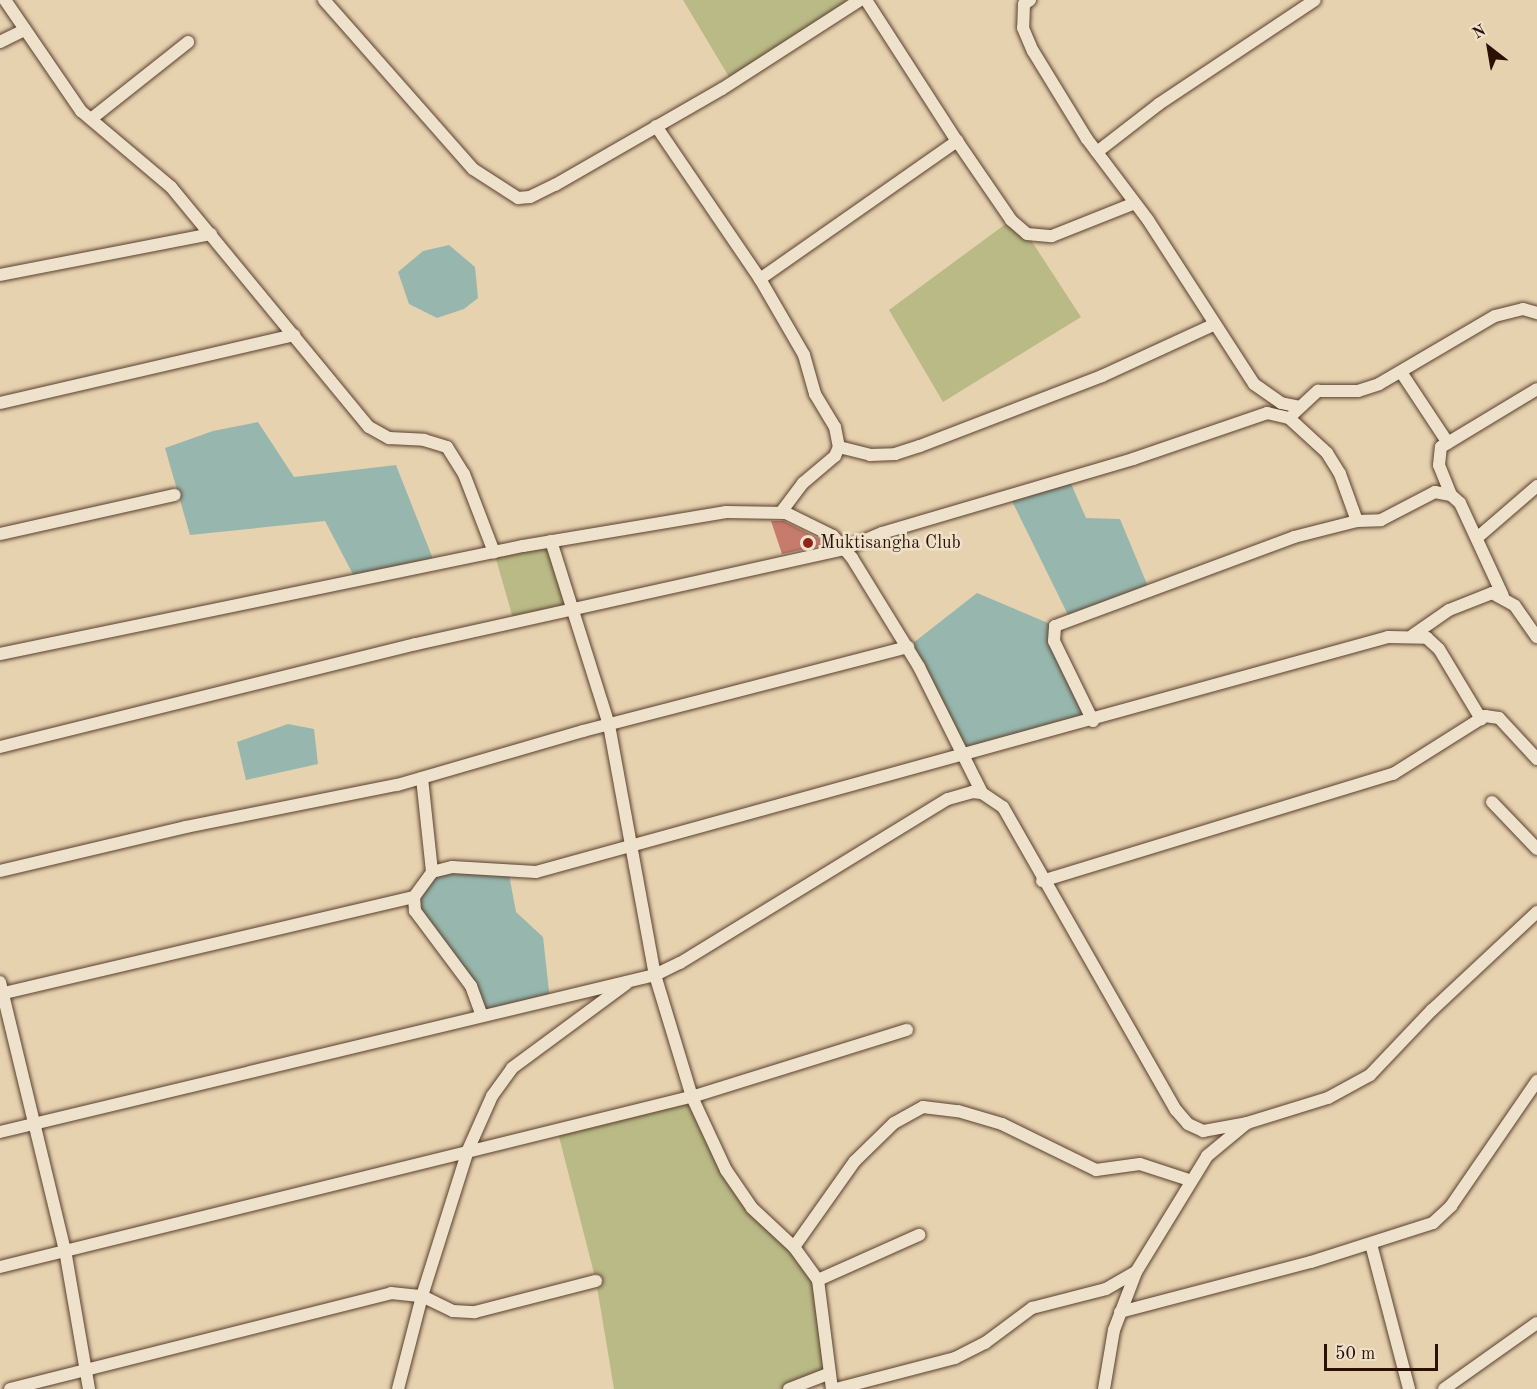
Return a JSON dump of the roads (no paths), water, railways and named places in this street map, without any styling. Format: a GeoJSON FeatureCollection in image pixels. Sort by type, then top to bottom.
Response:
{"type":"FeatureCollection","features":[{"type":"Feature","properties":{"kind":"street"},"geometry":{"type":"LineString","coordinates":[[2,0],[63,87],[91,119],[171,187],[369,427],[389,438],[424,440],[447,447],[464,474],[494,552]]}},
{"type":"Feature","properties":{"kind":"street"},"geometry":{"type":"LineString","coordinates":[[324,0],[473,170],[505,193],[530,197],[722,89],[851,2]]}},
{"type":"Feature","properties":{"kind":"street"},"geometry":{"type":"LineString","coordinates":[[866,0],[1011,220],[1027,234],[1052,236],[1135,203]]}},
{"type":"Feature","properties":{"kind":"street"},"geometry":{"type":"LineString","coordinates":[[1030,0],[1024,4],[1023,28],[1033,51],[1097,152],[1135,203],[1254,384],[1281,404],[1300,407]]}},
{"type":"Feature","properties":{"kind":"street"},"geometry":{"type":"LineString","coordinates":[[1097,152],[1159,104],[1315,0]]}},
{"type":"Feature","properties":{"kind":"street"},"geometry":{"type":"LineString","coordinates":[[0,42],[25,30]]}},
{"type":"Feature","properties":{"kind":"street"},"geometry":{"type":"LineString","coordinates":[[91,119],[188,42]]}},
{"type":"Feature","properties":{"kind":"street"},"geometry":{"type":"LineString","coordinates":[[656,126],[760,279],[804,355],[815,394],[835,427],[839,447],[835,456],[791,496],[780,512]]}},
{"type":"Feature","properties":{"kind":"street"},"geometry":{"type":"LineString","coordinates":[[760,279],[957,141]]}},
{"type":"Feature","properties":{"kind":"street"},"geometry":{"type":"LineString","coordinates":[[0,275],[211,234]]}},
{"type":"Feature","properties":{"kind":"street"},"geometry":{"type":"LineString","coordinates":[[1289,418],[1318,391],[1364,390],[1401,372],[1495,316],[1523,309],[1537,313]]}},
{"type":"Feature","properties":{"kind":"street"},"geometry":{"type":"LineString","coordinates":[[839,447],[870,455],[895,454],[920,446],[1102,376],[1215,324]]}},
{"type":"Feature","properties":{"kind":"street"},"geometry":{"type":"LineString","coordinates":[[0,403],[294,335]]}},
{"type":"Feature","properties":{"kind":"street"},"geometry":{"type":"LineString","coordinates":[[1401,372],[1448,443]]}},
{"type":"Feature","properties":{"kind":"street"},"geometry":{"type":"LineString","coordinates":[[1537,389],[1448,443],[1437,454],[1452,495],[1478,537],[1503,596],[1537,638]]}},
{"type":"Feature","properties":{"kind":"street"},"geometry":{"type":"LineString","coordinates":[[0,747],[571,610],[844,549],[882,533],[1133,459],[1239,420],[1267,413],[1289,418],[1333,462],[1357,521]]}},
{"type":"Feature","properties":{"kind":"street"},"geometry":{"type":"LineString","coordinates":[[1478,537],[1537,486]]}},
{"type":"Feature","properties":{"kind":"street"},"geometry":{"type":"LineString","coordinates":[[1093,721],[1054,641],[1055,626],[1213,565],[1357,521],[1381,520],[1435,492],[1452,495]]}},
{"type":"Feature","properties":{"kind":"street"},"geometry":{"type":"LineString","coordinates":[[0,534],[175,495]]}},
{"type":"Feature","properties":{"kind":"street"},"geometry":{"type":"LineString","coordinates":[[0,654],[494,552],[726,512],[780,512],[806,519],[833,536],[844,549],[908,647],[982,793],[1003,807],[1042,881],[1188,1124],[1203,1131],[1218,1131],[1328,1098],[1370,1075],[1432,1010],[1537,912]]}},
{"type":"Feature","properties":{"kind":"street"},"geometry":{"type":"LineString","coordinates":[[551,542],[609,725],[655,975],[692,1097],[715,1150],[745,1198],[794,1247],[818,1280],[828,1374],[834,1389],[955,1358],[985,1343],[1032,1308],[1106,1289],[1136,1272]]}},
{"type":"Feature","properties":{"kind":"street"},"geometry":{"type":"LineString","coordinates":[[1413,635],[1430,621],[1478,596],[1492,593],[1503,596]]}},
{"type":"Feature","properties":{"kind":"street"},"geometry":{"type":"LineString","coordinates":[[482,1016],[471,986],[415,911],[414,897],[432,872],[452,867],[536,872],[963,754],[1093,721],[1388,637],[1413,635],[1427,638],[1439,649],[1481,718]]}},
{"type":"Feature","properties":{"kind":"street"},"geometry":{"type":"LineString","coordinates":[[0,871],[422,778],[609,725],[908,647]]}},
{"type":"Feature","properties":{"kind":"street"},"geometry":{"type":"LineString","coordinates":[[1042,881],[1393,774],[1481,718],[1493,715],[1537,759]]}},
{"type":"Feature","properties":{"kind":"street"},"geometry":{"type":"LineString","coordinates":[[422,778],[432,872]]}},
{"type":"Feature","properties":{"kind":"street"},"geometry":{"type":"LineString","coordinates":[[0,1132],[655,975],[680,963],[948,799],[982,793]]}},
{"type":"Feature","properties":{"kind":"street"},"geometry":{"type":"LineString","coordinates":[[1492,802],[1537,849]]}},
{"type":"Feature","properties":{"kind":"street"},"geometry":{"type":"LineString","coordinates":[[89,1389],[65,1250],[37,1123],[1,990],[414,897]]}},
{"type":"Feature","properties":{"kind":"street"},"geometry":{"type":"LineString","coordinates":[[398,1389],[422,1296],[468,1150],[492,1096],[512,1068],[632,980]]}},
{"type":"Feature","properties":{"kind":"street"},"geometry":{"type":"LineString","coordinates":[[0,1267],[468,1150],[692,1097],[907,1030]]}},
{"type":"Feature","properties":{"kind":"street"},"geometry":{"type":"LineString","coordinates":[[1120,1312],[1371,1244],[1442,1217],[1537,1081]]}},
{"type":"Feature","properties":{"kind":"street"},"geometry":{"type":"LineString","coordinates":[[794,1247],[855,1161],[894,1123],[923,1107],[1002,1124],[1096,1170],[1140,1164],[1189,1180]]}},
{"type":"Feature","properties":{"kind":"street"},"geometry":{"type":"LineString","coordinates":[[1104,1389],[1108,1356],[1120,1312],[1136,1272],[1189,1180],[1224,1139],[1247,1123]]}},
{"type":"Feature","properties":{"kind":"street"},"geometry":{"type":"LineString","coordinates":[[818,1280],[919,1235]]}},
{"type":"Feature","properties":{"kind":"street"},"geometry":{"type":"LineString","coordinates":[[1371,1244],[1409,1389]]}},
{"type":"Feature","properties":{"kind":"street"},"geometry":{"type":"LineString","coordinates":[[10,1389],[391,1293],[422,1296],[453,1311],[475,1312],[596,1281]]}},
{"type":"Feature","properties":{"kind":"street"},"geometry":{"type":"LineString","coordinates":[[1444,1389],[1537,1323]]}},
{"type":"Feature","properties":{"kind":"street"},"geometry":{"type":"LineString","coordinates":[[789,1389],[828,1374]]}},
{"type":"Feature","properties":{"kind":"water"},"geometry":{"type":"Polygon","coordinates":[[[449,245],[475,267],[478,298],[464,309],[437,318],[409,304],[398,272],[423,251],[449,245]]]}},
{"type":"Feature","properties":{"kind":"water"},"geometry":{"type":"Polygon","coordinates":[[[258,422],[294,477],[396,465],[435,564],[356,580],[325,521],[190,535],[165,448],[213,431],[258,422]]]}},
{"type":"Feature","properties":{"kind":"water"},"geometry":{"type":"Polygon","coordinates":[[[1069,479],[1086,518],[1120,519],[1149,589],[1070,619],[1010,497],[1069,479]]]}},
{"type":"Feature","properties":{"kind":"water"},"geometry":{"type":"Polygon","coordinates":[[[977,593],[1055,626],[1052,632],[1093,721],[963,754],[908,647],[977,593]]]}},
{"type":"Feature","properties":{"kind":"water"},"geometry":{"type":"Polygon","coordinates":[[[288,724],[314,729],[318,764],[246,780],[237,742],[288,724]]]}},
{"type":"Feature","properties":{"kind":"water"},"geometry":{"type":"Polygon","coordinates":[[[508,869],[516,912],[543,937],[550,1000],[482,1016],[476,998],[415,911],[423,882],[432,872],[508,869]]]}},
{"type":"Feature","properties":{"kind":"place","name":"Muktisangha Club"},"geometry":{"type":"Point","coordinates":[808,543]}}]}
